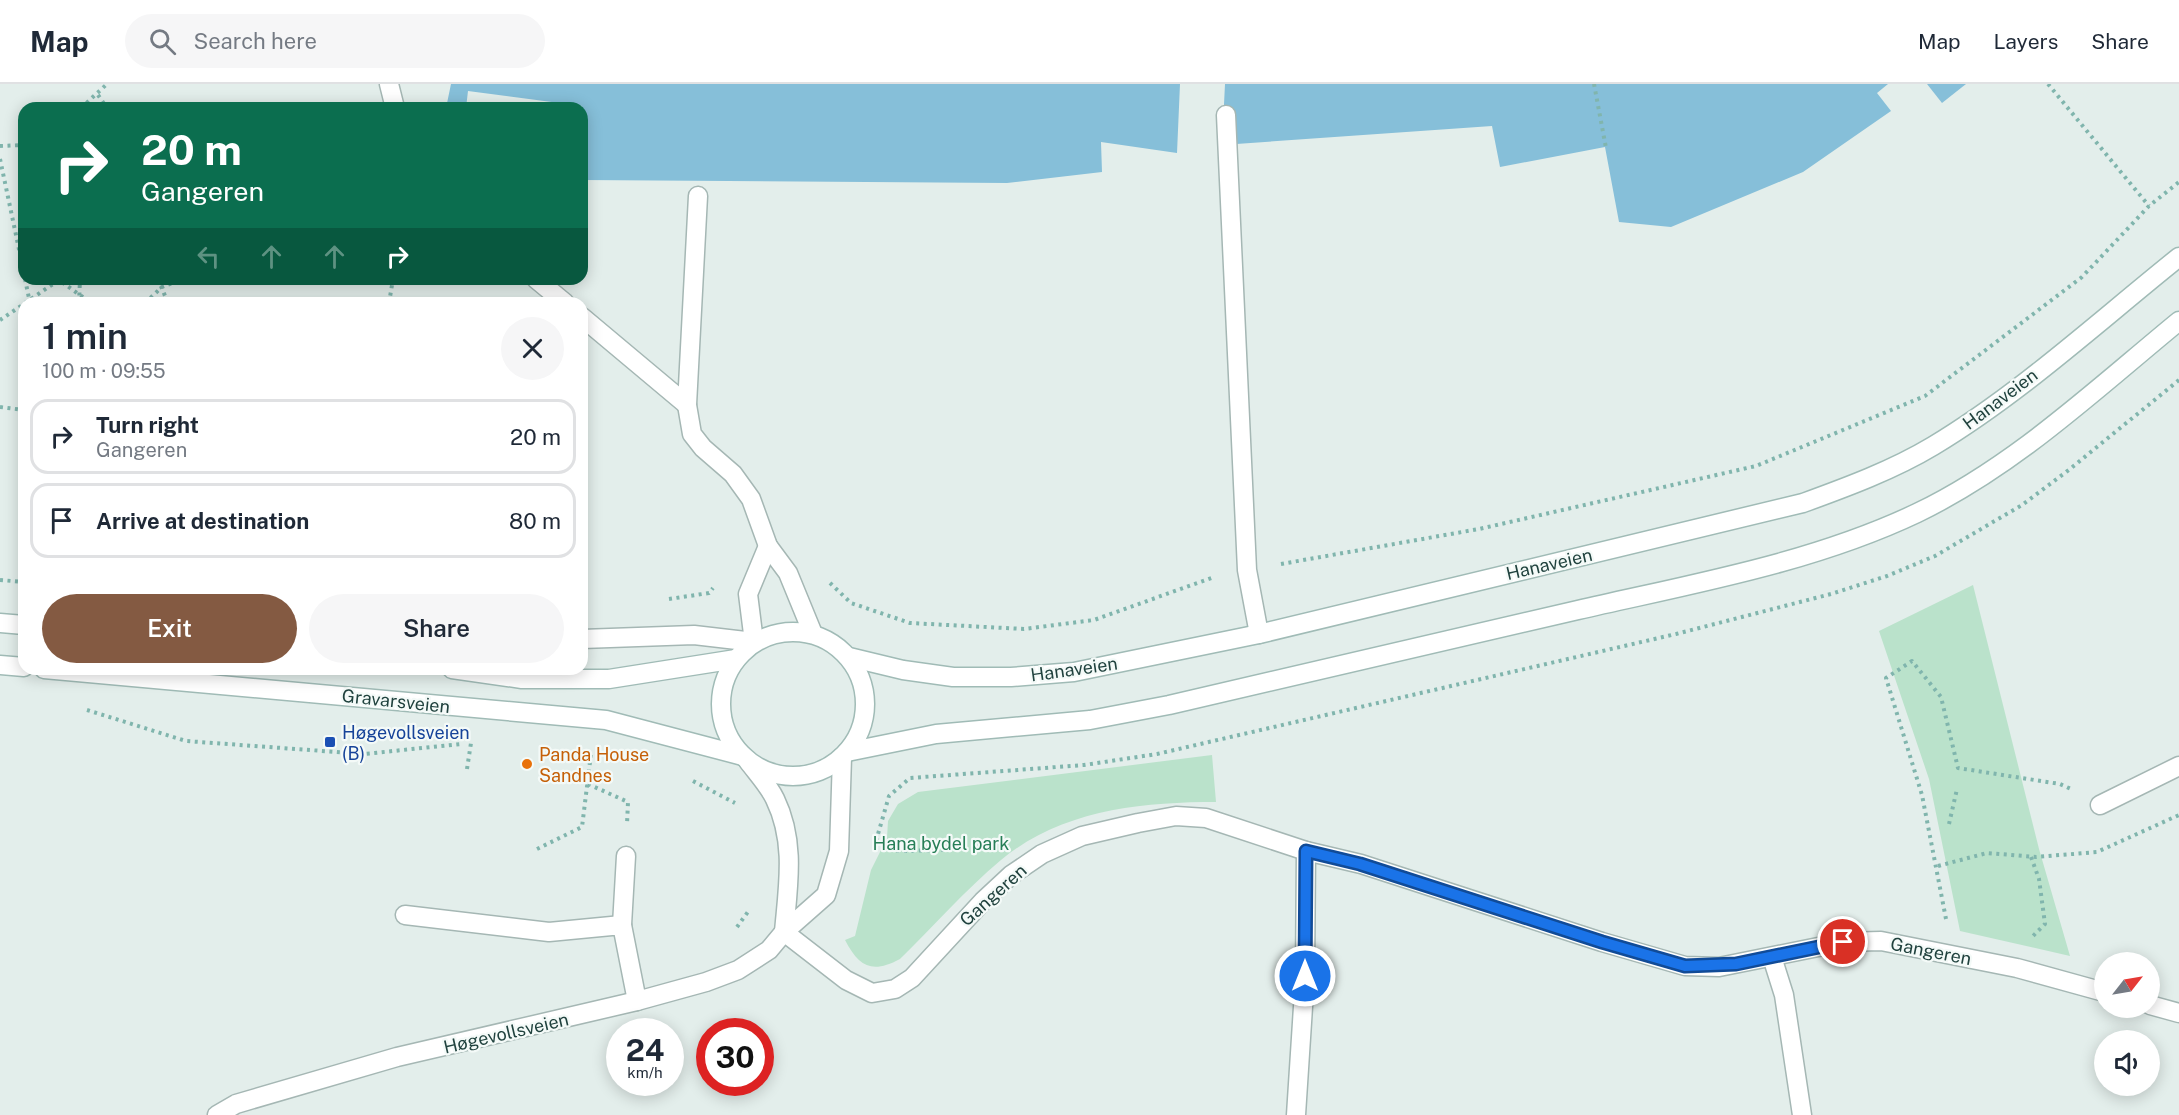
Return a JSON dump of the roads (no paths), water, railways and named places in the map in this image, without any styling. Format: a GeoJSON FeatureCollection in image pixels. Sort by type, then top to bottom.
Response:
{"type":"FeatureCollection","features":[{"type":"Feature","properties":{"kind":"main road"},"geometry":{"type":"LineString","coordinates":[[389,84],[394,102]]}},
{"type":"Feature","properties":{"kind":"main road"},"geometry":{"type":"LineString","coordinates":[[1226,115],[1247,570],[1258,634]]}},
{"type":"Feature","properties":{"kind":"main road"},"geometry":{"type":"LineString","coordinates":[[698,196],[687,405],[692,434],[703,448],[733,474],[751,498],[768,546],[788,573],[813,634]]}},
{"type":"Feature","properties":{"kind":"main road","name":"Hanaveien"},"geometry":{"type":"LineString","coordinates":[[849,657],[903,670],[953,677],[1011,677],[1074,672],[1258,634],[1803,503],[1855,484],[1932,447],[2010,393],[2179,257]]}},
{"type":"Feature","properties":{"kind":"main road"},"geometry":{"type":"LineString","coordinates":[[543,285],[558,297]]}},
{"type":"Feature","properties":{"kind":"main road"},"geometry":{"type":"LineString","coordinates":[[746,759],[787,776],[807,775],[844,755],[936,734],[1090,720],[1169,705],[1672,588],[1820,550],[1916,513],[1958,491],[2041,434],[2179,321]]}},
{"type":"Feature","properties":{"kind":"main road"},"geometry":{"type":"LineString","coordinates":[[588,323],[687,405]]}},
{"type":"Feature","properties":{"kind":"main road"},"geometry":{"type":"LineString","coordinates":[[754,642],[748,594],[768,546]]}},
{"type":"Feature","properties":{"kind":"main road"},"geometry":{"type":"LineString","coordinates":[[0,623],[18,624]]}},
{"type":"Feature","properties":{"kind":"main road"},"geometry":{"type":"LineString","coordinates":[[588,639],[694,635],[754,642],[789,631],[813,634],[832,643],[849,657],[859,675],[865,695],[864,716],[859,735],[844,755]]}},
{"type":"Feature","properties":{"kind":"main road"},"geometry":{"type":"LineString","coordinates":[[754,642],[736,658],[726,675],[721,697],[722,719],[729,739],[775,798],[787,828],[790,855],[784,932]]}},
{"type":"Feature","properties":{"kind":"main road","name":"Gravarsveien"},"geometry":{"type":"LineString","coordinates":[[494,675],[522,679],[609,679],[736,658]]}},
{"type":"Feature","properties":{"kind":"main road"},"geometry":{"type":"LineString","coordinates":[[0,665],[18,666]]}},
{"type":"Feature","properties":{"kind":"main road","name":"Gravarsveien"},"geometry":{"type":"LineString","coordinates":[[110,675],[606,720],[746,759]]}},
{"type":"Feature","properties":{"kind":"main road","name":"Høgevollsveien"},"geometry":{"type":"LineString","coordinates":[[217,1115],[236,1104],[397,1057],[637,1001],[706,982],[738,969],[769,950],[784,932],[826,895],[838,851],[844,755]]}},
{"type":"Feature","properties":{"kind":"main road"},"geometry":{"type":"LineString","coordinates":[[2100,805],[2179,766]]}},
{"type":"Feature","properties":{"kind":"main road","name":"Gangeren"},"geometry":{"type":"LineString","coordinates":[[784,932],[846,980],[872,993],[895,989],[912,978],[1011,875],[1042,854],[1082,836],[1176,816],[1206,818],[1306,851],[1360,864],[1602,942],[1685,966],[1719,966],[1852,942],[1881,941],[2017,968],[2094,989]]}},
{"type":"Feature","properties":{"kind":"main road"},"geometry":{"type":"LineString","coordinates":[[1296,1115],[1305,976],[1306,851]]}},
{"type":"Feature","properties":{"kind":"main road"},"geometry":{"type":"LineString","coordinates":[[626,856],[622,925],[637,1001]]}},
{"type":"Feature","properties":{"kind":"main road"},"geometry":{"type":"LineString","coordinates":[[405,915],[549,932],[622,925]]}},
{"type":"Feature","properties":{"kind":"main road"},"geometry":{"type":"LineString","coordinates":[[1772,957],[1784,995],[1802,1115]]}},
{"type":"Feature","properties":{"kind":"main road"},"geometry":{"type":"LineString","coordinates":[[2160,1008],[2179,1013]]}},
{"type":"Feature","properties":{"kind":"water"},"geometry":{"type":"Polygon","coordinates":[[[451,84],[1180,84],[1177,153],[1101,142],[1102,172],[1007,183],[588,180],[588,102],[552,102],[468,91],[467,102],[447,102],[451,84]]]}},
{"type":"Feature","properties":{"kind":"water"},"geometry":{"type":"Polygon","coordinates":[[[1225,84],[1888,84],[1877,93],[1891,111],[1803,172],[1671,227],[1619,222],[1605,147],[1500,167],[1492,126],[1222,145],[1225,84]]]}},
{"type":"Feature","properties":{"kind":"water"},"geometry":{"type":"Polygon","coordinates":[[[1927,84],[1966,84],[1942,103],[1927,84]]]}},
{"type":"Feature","properties":{"kind":"place","name":"Høgevollsveien (B)"},"geometry":{"type":"Point","coordinates":[330,742]}},
{"type":"Feature","properties":{"kind":"place","name":"Panda House Sandnes"},"geometry":{"type":"Point","coordinates":[527,764]}},
{"type":"Feature","properties":{"kind":"park label","name":"Hana bydel park"},"geometry":{"type":"Point","coordinates":[941,843]}}]}
